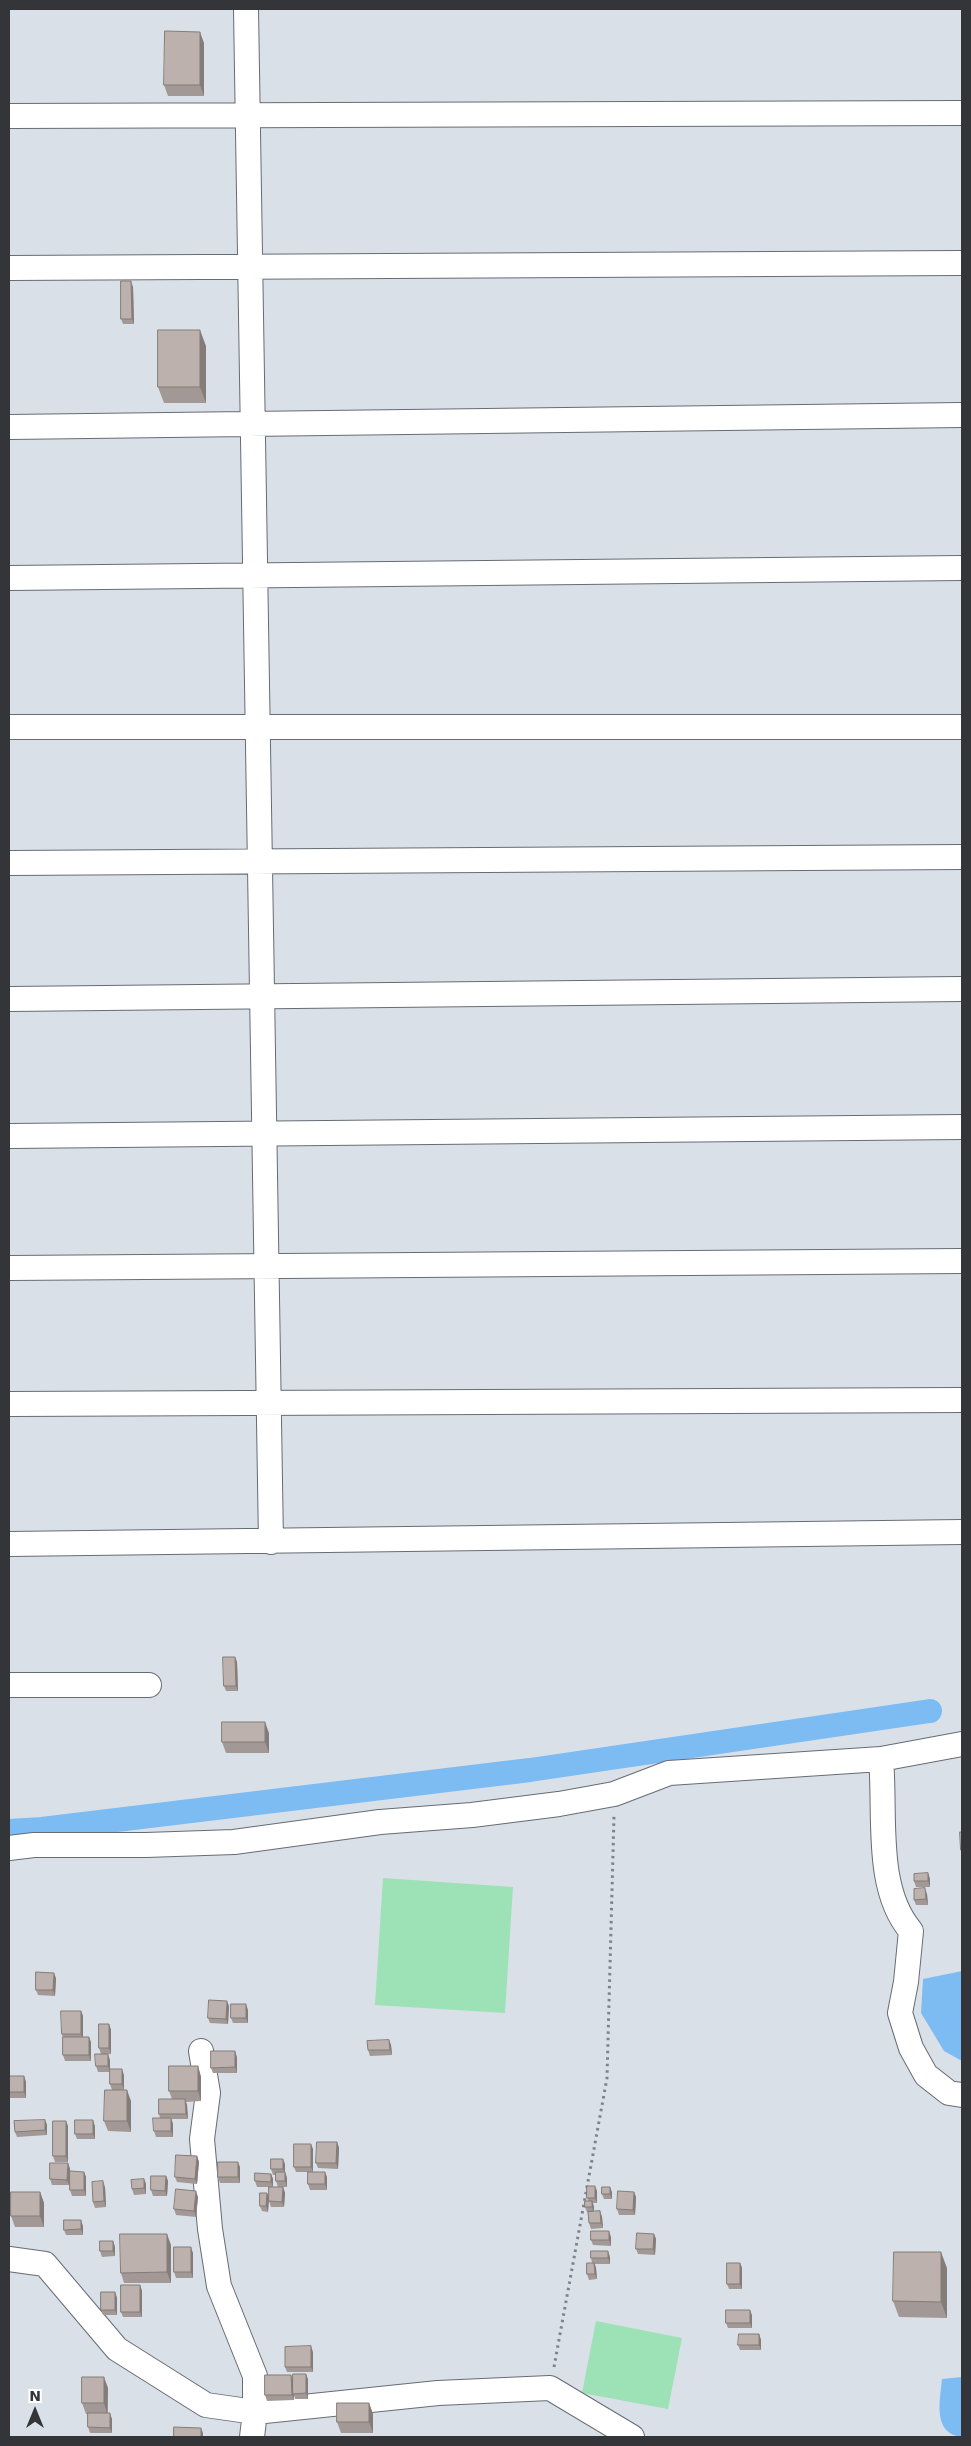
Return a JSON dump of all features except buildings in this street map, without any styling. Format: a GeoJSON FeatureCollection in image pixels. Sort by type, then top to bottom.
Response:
{"type":"FeatureCollection","features":[{"type":"Feature","properties":{"kind":"street"},"geometry":{"type":"LineString","coordinates":[[246,9],[271,1542]]}},
{"type":"Feature","properties":{"kind":"street"},"geometry":{"type":"LineString","coordinates":[[9,116],[962,114]]}},
{"type":"Feature","properties":{"kind":"street"},"geometry":{"type":"LineString","coordinates":[[9,268],[962,263]]}},
{"type":"Feature","properties":{"kind":"street"},"geometry":{"type":"LineString","coordinates":[[9,427],[962,415]]}},
{"type":"Feature","properties":{"kind":"street"},"geometry":{"type":"LineString","coordinates":[[9,578],[255,577],[962,568]]}},
{"type":"Feature","properties":{"kind":"street"},"geometry":{"type":"LineString","coordinates":[[9,727],[962,727]]}},
{"type":"Feature","properties":{"kind":"street"},"geometry":{"type":"LineString","coordinates":[[9,863],[962,857]]}},
{"type":"Feature","properties":{"kind":"street"},"geometry":{"type":"LineString","coordinates":[[9,999],[262,998],[962,989]]}},
{"type":"Feature","properties":{"kind":"street"},"geometry":{"type":"LineString","coordinates":[[9,1136],[962,1127]]}},
{"type":"Feature","properties":{"kind":"street"},"geometry":{"type":"LineString","coordinates":[[9,1268],[962,1261]]}},
{"type":"Feature","properties":{"kind":"street"},"geometry":{"type":"LineString","coordinates":[[9,1404],[962,1400]]}},
{"type":"Feature","properties":{"kind":"street"},"geometry":{"type":"LineString","coordinates":[[9,1544],[962,1532]]}},
{"type":"Feature","properties":{"kind":"street"},"geometry":{"type":"LineString","coordinates":[[9,1685],[149,1685]]}},
{"type":"Feature","properties":{"kind":"street"},"geometry":{"type":"LineString","coordinates":[[9,1848],[34,1846],[146,1846],[234,1842],[380,1822],[501,1812],[614,1794],[669,1772],[881,1759],[962,1744]]}},
{"type":"Feature","properties":{"kind":"street"},"geometry":{"type":"LineString","coordinates":[[881,1759],[890,1890],[902,1920],[911,1930],[906,1982],[900,2013],[911,2048],[926,2075],[949,2093],[962,2095]]}},
{"type":"Feature","properties":{"kind":"street"},"geometry":{"type":"LineString","coordinates":[[201,2051],[208,2093],[202,2139],[210,2229],[220,2286],[255,2376],[255,2412],[252,2437]]}},
{"type":"Feature","properties":{"kind":"street"},"geometry":{"type":"LineString","coordinates":[[9,2259],[45,2264],[117,2349],[206,2405],[255,2412],[438,2393],[550,2388],[632,2437]]}},
{"type":"Feature","properties":{"kind":"path"},"geometry":{"type":"LineString","coordinates":[[550,2388],[607,2078],[614,1794]]}},
{"type":"Feature","properties":{"kind":"green space"},"geometry":{"type":"Polygon","coordinates":[[[383,1878],[513,1887],[505,2013],[375,2005],[383,1878]]]}},
{"type":"Feature","properties":{"kind":"green space"},"geometry":{"type":"Polygon","coordinates":[[[596,2321],[682,2338],[668,2409],[582,2393],[596,2321]]]}},
{"type":"Feature","properties":{"kind":"water"},"geometry":{"type":"Polygon","coordinates":[[[962,1971],[962,2061],[944,2051],[921,2013],[923,1979],[962,1971]]]}},
{"type":"Feature","properties":{"kind":"water"},"geometry":{"type":"Polygon","coordinates":[[[962,2377],[962,2437],[952,2435],[946,2430],[940,2415],[940,2406],[942,2379],[962,2377]]]}},
{"type":"Feature","properties":{"kind":"waterway"},"geometry":{"type":"LineString","coordinates":[[9,1831],[42,1829],[530,1770],[930,1711]]}}]}
